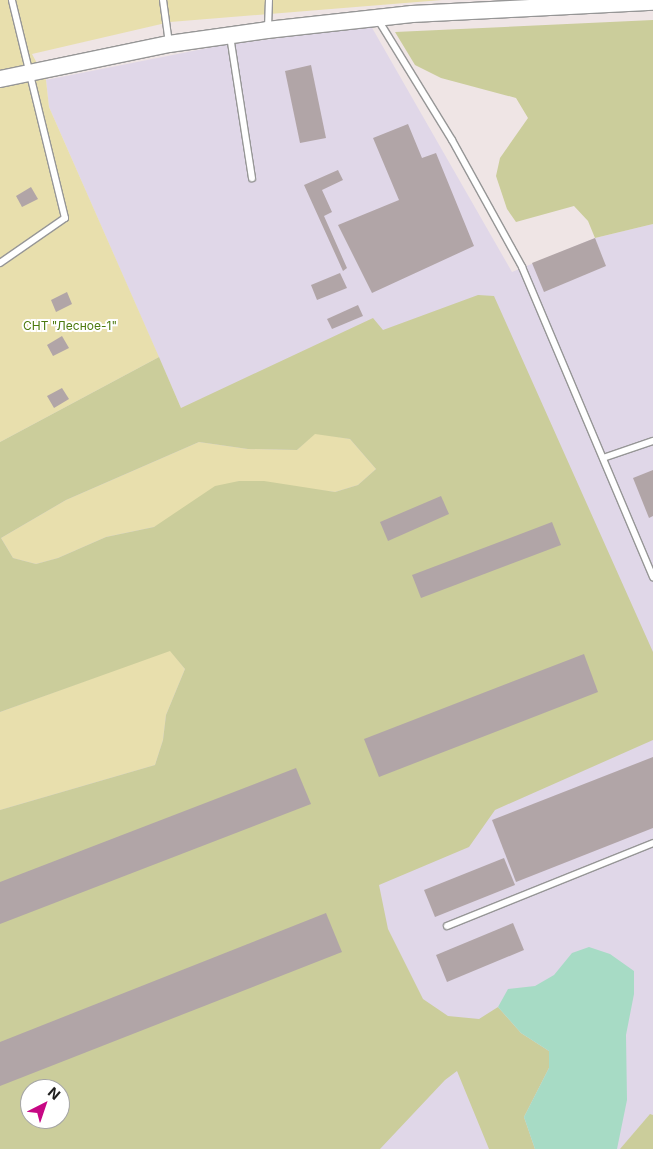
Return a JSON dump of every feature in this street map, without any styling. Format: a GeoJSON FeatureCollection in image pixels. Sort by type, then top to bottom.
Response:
{"type":"FeatureCollection","features":[{"type":"Feature","properties":{"kind":"street"},"geometry":{"type":"LineString","coordinates":[[0,79],[169,44],[376,17],[653,2]]}},
{"type":"Feature","properties":{"kind":"lane"},"geometry":{"type":"LineString","coordinates":[[0,263],[65,218],[32,72],[12,0]]}},
{"type":"Feature","properties":{"kind":"lane"},"geometry":{"type":"LineString","coordinates":[[163,0],[169,44]]}},
{"type":"Feature","properties":{"kind":"lane"},"geometry":{"type":"LineString","coordinates":[[268,30],[269,0]]}},
{"type":"Feature","properties":{"kind":"lane"},"geometry":{"type":"LineString","coordinates":[[376,17],[452,140],[522,267],[653,577]]}},
{"type":"Feature","properties":{"kind":"lane"},"geometry":{"type":"LineString","coordinates":[[230,35],[252,178]]}},
{"type":"Feature","properties":{"kind":"lane"},"geometry":{"type":"LineString","coordinates":[[603,458],[653,441]]}},
{"type":"Feature","properties":{"kind":"lane"},"geometry":{"type":"LineString","coordinates":[[447,926],[653,842]]}},
{"type":"Feature","properties":{"kind":"shaded area"},"geometry":{"type":"Polygon","coordinates":[[[653,20],[653,224],[595,238],[588,221],[574,206],[516,222],[507,209],[496,176],[500,158],[528,118],[516,98],[441,78],[415,65],[395,32],[653,20]]]}},
{"type":"Feature","properties":{"kind":"shaded area"},"geometry":{"type":"Polygon","coordinates":[[[371,26],[512,272],[595,238],[653,224],[653,1149],[0,1149],[0,494],[181,408],[49,107],[46,80],[218,46],[371,26]]]}},
{"type":"Feature","properties":{"kind":"shaded area"},"geometry":{"type":"Polygon","coordinates":[[[478,295],[494,296],[653,652],[653,740],[495,810],[469,847],[379,885],[388,929],[423,999],[448,1016],[479,1019],[498,1007],[521,1033],[549,1051],[549,1068],[524,1117],[535,1149],[489,1149],[457,1071],[445,1080],[380,1149],[0,1149],[0,810],[155,765],[163,740],[166,715],[185,669],[170,651],[0,712],[0,442],[159,357],[181,408],[373,318],[383,330],[478,295]],[[315,434],[297,450],[248,449],[199,442],[66,500],[1,538],[13,558],[36,564],[58,558],[106,537],[154,527],[215,486],[239,481],[264,481],[335,492],[358,485],[376,469],[350,439],[315,434]]]}},
{"type":"Feature","properties":{"kind":"shaded area"},"geometry":{"type":"Polygon","coordinates":[[[589,947],[610,954],[634,971],[634,994],[626,1035],[627,1100],[617,1149],[535,1149],[524,1117],[549,1068],[549,1051],[521,1033],[498,1007],[508,989],[535,986],[554,975],[572,953],[589,947]]]}},
{"type":"Feature","properties":{"kind":"shaded area"},"geometry":{"type":"Polygon","coordinates":[[[650,1114],[653,1115],[653,1149],[620,1149],[650,1114]]]}},
{"type":"Feature","properties":{"kind":"green space","name":"СНТ \"Лесное-1\""},"geometry":{"type":"Polygon","coordinates":[[[0,0],[442,0],[170,22],[32,54],[46,80],[49,107],[159,357],[0,442],[0,0]]]}},
{"type":"Feature","properties":{"kind":"green space"},"geometry":{"type":"Polygon","coordinates":[[[315,433],[350,439],[376,469],[358,485],[335,492],[239,481],[154,527],[106,537],[58,558],[36,564],[13,558],[1,538],[66,500],[199,442],[248,449],[297,450],[315,433]]]}},
{"type":"Feature","properties":{"kind":"green space"},"geometry":{"type":"Polygon","coordinates":[[[170,650],[185,669],[166,715],[163,740],[155,765],[0,810],[0,712],[170,650]]]}},
{"type":"Feature","properties":{"kind":"building"},"geometry":{"type":"Polygon","coordinates":[[[311,65],[326,138],[300,143],[285,71],[311,65]]]}},
{"type":"Feature","properties":{"kind":"building"},"geometry":{"type":"Polygon","coordinates":[[[408,124],[422,158],[436,153],[474,246],[372,293],[338,225],[399,200],[373,138],[408,124]]]}},
{"type":"Feature","properties":{"kind":"building"},"geometry":{"type":"Polygon","coordinates":[[[338,170],[343,180],[322,190],[332,212],[324,216],[347,268],[343,271],[304,185],[338,170]]]}},
{"type":"Feature","properties":{"kind":"building"},"geometry":{"type":"Polygon","coordinates":[[[31,187],[38,199],[22,207],[16,196],[31,187]]]}},
{"type":"Feature","properties":{"kind":"building"},"geometry":{"type":"Polygon","coordinates":[[[595,238],[606,266],[544,292],[532,263],[595,238]]]}},
{"type":"Feature","properties":{"kind":"building"},"geometry":{"type":"Polygon","coordinates":[[[340,273],[347,288],[317,300],[311,285],[340,273]]]}},
{"type":"Feature","properties":{"kind":"building"},"geometry":{"type":"Polygon","coordinates":[[[67,292],[72,304],[56,312],[51,300],[67,292]]]}},
{"type":"Feature","properties":{"kind":"building"},"geometry":{"type":"Polygon","coordinates":[[[358,305],[363,316],[332,329],[327,319],[358,305]]]}},
{"type":"Feature","properties":{"kind":"building"},"geometry":{"type":"Polygon","coordinates":[[[62,336],[69,348],[53,356],[47,345],[62,336]]]}},
{"type":"Feature","properties":{"kind":"building"},"geometry":{"type":"Polygon","coordinates":[[[62,388],[69,399],[54,408],[47,396],[62,388]]]}},
{"type":"Feature","properties":{"kind":"building"},"geometry":{"type":"Polygon","coordinates":[[[653,470],[653,516],[649,518],[633,478],[653,470]]]}},
{"type":"Feature","properties":{"kind":"building"},"geometry":{"type":"Polygon","coordinates":[[[441,496],[449,514],[388,541],[380,522],[441,496]]]}},
{"type":"Feature","properties":{"kind":"building"},"geometry":{"type":"Polygon","coordinates":[[[552,522],[561,545],[421,598],[412,575],[552,522]]]}},
{"type":"Feature","properties":{"kind":"building"},"geometry":{"type":"Polygon","coordinates":[[[584,654],[598,692],[379,777],[364,739],[584,654]]]}},
{"type":"Feature","properties":{"kind":"building"},"geometry":{"type":"Polygon","coordinates":[[[653,757],[653,828],[516,882],[492,820],[653,757]]]}},
{"type":"Feature","properties":{"kind":"building"},"geometry":{"type":"Polygon","coordinates":[[[296,768],[311,804],[0,924],[0,882],[296,768]]]}},
{"type":"Feature","properties":{"kind":"building"},"geometry":{"type":"Polygon","coordinates":[[[504,858],[515,885],[435,917],[424,890],[504,858]]]}},
{"type":"Feature","properties":{"kind":"building"},"geometry":{"type":"Polygon","coordinates":[[[326,913],[342,952],[0,1086],[0,1042],[326,913]]]}},
{"type":"Feature","properties":{"kind":"building"},"geometry":{"type":"Polygon","coordinates":[[[513,923],[524,950],[447,982],[436,955],[513,923]]]}}]}
